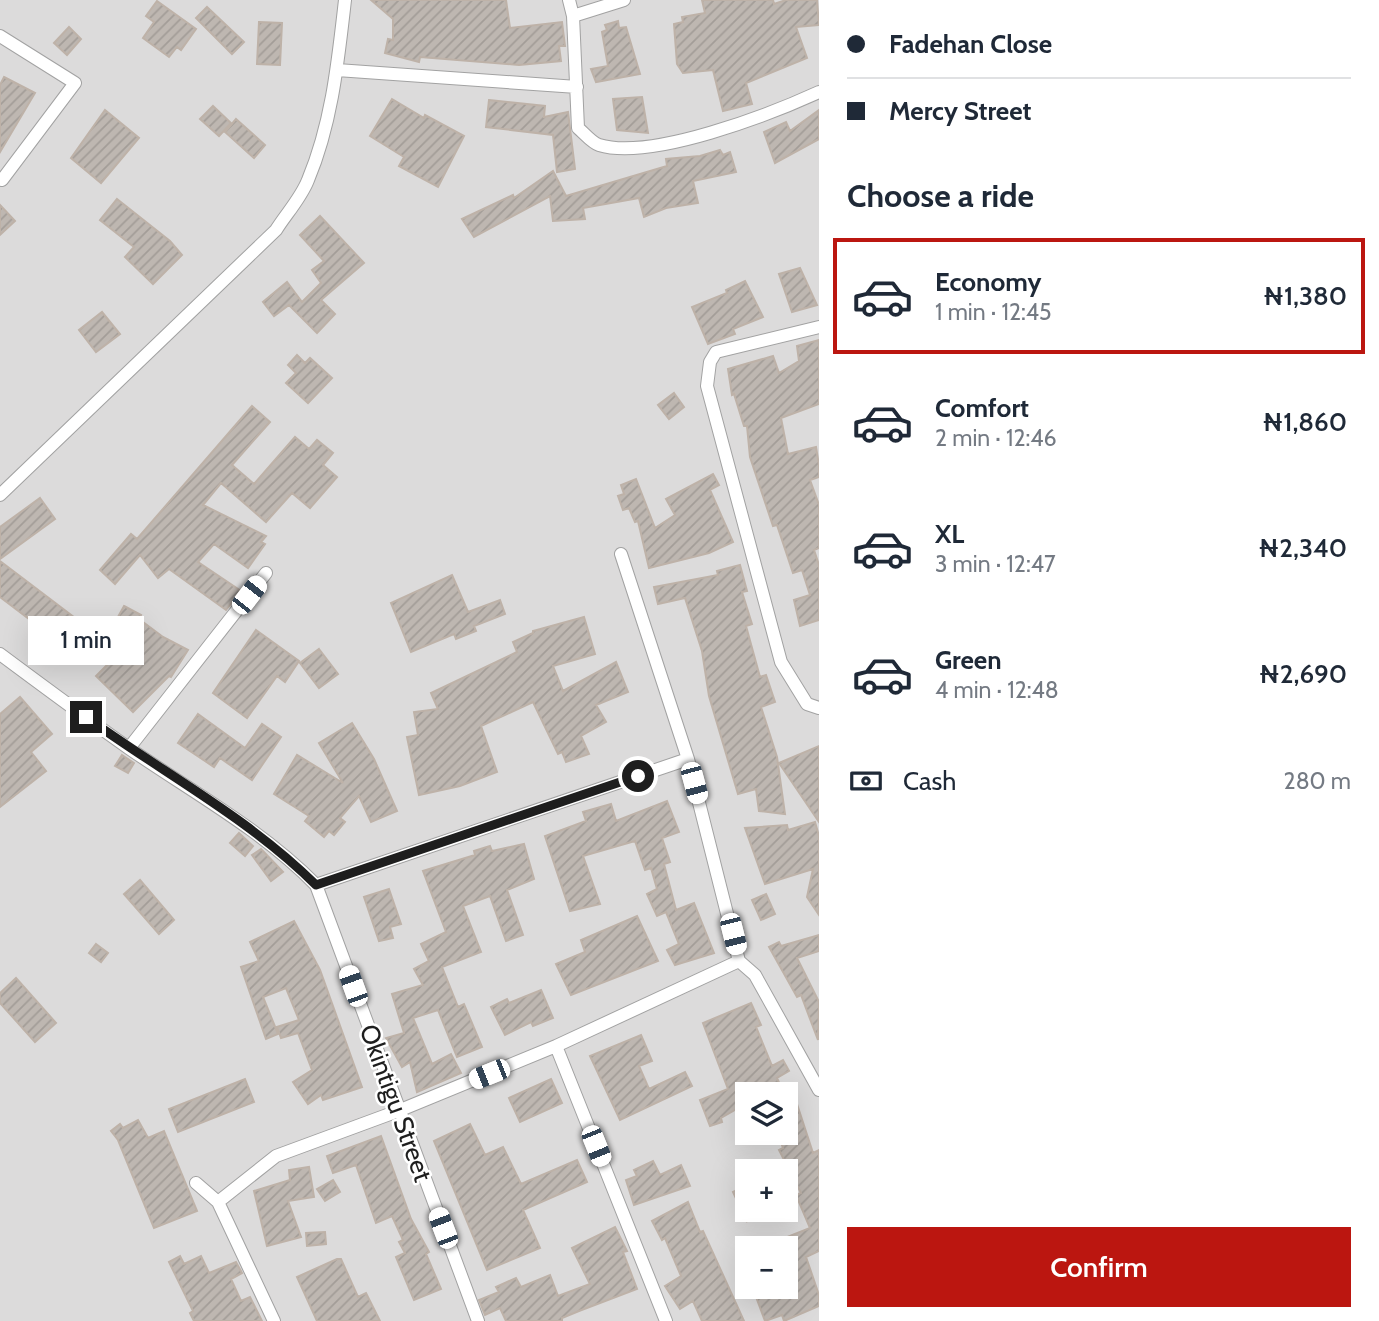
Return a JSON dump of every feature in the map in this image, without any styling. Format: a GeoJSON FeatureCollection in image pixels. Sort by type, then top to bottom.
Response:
{"type":"FeatureCollection","features":[{"type":"Feature","properties":{"kind":"street"},"geometry":{"type":"LineString","coordinates":[[0,495],[276,230],[307,183],[324,134],[337,69],[345,0]]}},
{"type":"Feature","properties":{"kind":"street"},"geometry":{"type":"LineString","coordinates":[[569,0],[573,16],[579,128],[598,145],[638,148],[719,129],[785,107],[819,92]]}},
{"type":"Feature","properties":{"kind":"street"},"geometry":{"type":"LineString","coordinates":[[573,16],[624,0]]}},
{"type":"Feature","properties":{"kind":"street"},"geometry":{"type":"LineString","coordinates":[[0,36],[75,83],[2,180]]}},
{"type":"Feature","properties":{"kind":"street"},"geometry":{"type":"LineString","coordinates":[[337,69],[577,86]]}},
{"type":"Feature","properties":{"kind":"street"},"geometry":{"type":"LineString","coordinates":[[819,327],[716,352],[710,362],[707,386],[781,662],[807,704],[819,708]]}},
{"type":"Feature","properties":{"kind":"street"},"geometry":{"type":"LineString","coordinates":[[621,554],[688,759],[739,961],[755,975],[819,1090]]}},
{"type":"Feature","properties":{"kind":"street"},"geometry":{"type":"LineString","coordinates":[[129,748],[266,573]]}},
{"type":"Feature","properties":{"kind":"street"},"geometry":{"type":"LineString","coordinates":[[0,654],[129,748],[257,833],[291,860],[316,885],[688,759]]}},
{"type":"Feature","properties":{"kind":"street","name":"Okintigu Street"},"geometry":{"type":"LineString","coordinates":[[316,885],[478,1321]]}},
{"type":"Feature","properties":{"kind":"street"},"geometry":{"type":"LineString","coordinates":[[218,1202],[276,1156],[398,1111],[556,1046],[739,961]]}},
{"type":"Feature","properties":{"kind":"street"},"geometry":{"type":"LineString","coordinates":[[556,1046],[666,1321]]}},
{"type":"Feature","properties":{"kind":"street"},"geometry":{"type":"LineString","coordinates":[[196,1183],[218,1202],[274,1321]]}},
{"type":"Feature","properties":{"kind":"shaded area"},"geometry":{"type":"Polygon","coordinates":[[[0,0],[819,0],[819,1321],[0,1321],[0,0]]]}},
{"type":"Feature","properties":{"kind":"building"},"geometry":{"type":"Polygon","coordinates":[[[371,0],[506,0],[510,28],[562,22],[565,46],[559,46],[561,61],[519,65],[420,57],[419,62],[385,53],[388,39],[393,40],[393,19],[371,0]]]}},
{"type":"Feature","properties":{"kind":"building"},"geometry":{"type":"Polygon","coordinates":[[[702,0],[773,0],[774,4],[786,0],[817,0],[819,25],[796,27],[807,58],[746,83],[752,104],[723,111],[713,70],[683,73],[677,64],[674,24],[683,22],[682,17],[705,13],[702,0]]]}},
{"type":"Feature","properties":{"kind":"building"},"geometry":{"type":"Polygon","coordinates":[[[157,1],[196,29],[181,50],[177,47],[169,57],[143,38],[154,22],[146,16],[157,1]]]}},
{"type":"Feature","properties":{"kind":"building"},"geometry":{"type":"Polygon","coordinates":[[[207,7],[244,42],[232,54],[196,18],[207,7]]]}},
{"type":"Feature","properties":{"kind":"building"},"geometry":{"type":"Polygon","coordinates":[[[618,21],[619,28],[626,27],[640,74],[596,82],[591,69],[608,66],[602,32],[607,30],[605,25],[618,21]]]}},
{"type":"Feature","properties":{"kind":"building"},"geometry":{"type":"Polygon","coordinates":[[[259,22],[282,23],[280,65],[257,64],[259,22]]]}},
{"type":"Feature","properties":{"kind":"building"},"geometry":{"type":"Polygon","coordinates":[[[69,27],[81,39],[67,55],[54,43],[69,27]]]}},
{"type":"Feature","properties":{"kind":"building"},"geometry":{"type":"Polygon","coordinates":[[[4,77],[35,93],[0,152],[0,85],[4,77]]]}},
{"type":"Feature","properties":{"kind":"building"},"geometry":{"type":"Polygon","coordinates":[[[642,97],[648,133],[617,130],[613,99],[642,97]]]}},
{"type":"Feature","properties":{"kind":"building"},"geometry":{"type":"Polygon","coordinates":[[[392,99],[424,118],[425,115],[464,136],[438,187],[399,166],[404,157],[370,136],[392,99]]]}},
{"type":"Feature","properties":{"kind":"building"},"geometry":{"type":"Polygon","coordinates":[[[489,100],[545,106],[544,117],[568,112],[575,169],[557,172],[553,135],[486,127],[489,100]]]}},
{"type":"Feature","properties":{"kind":"building"},"geometry":{"type":"Polygon","coordinates":[[[213,106],[231,123],[219,136],[200,119],[213,106]]]}},
{"type":"Feature","properties":{"kind":"building"},"geometry":{"type":"Polygon","coordinates":[[[105,110],[139,138],[101,183],[71,158],[105,110]]]}},
{"type":"Feature","properties":{"kind":"building"},"geometry":{"type":"Polygon","coordinates":[[[819,110],[819,139],[775,163],[764,132],[786,122],[790,131],[819,110]]]}},
{"type":"Feature","properties":{"kind":"building"},"geometry":{"type":"Polygon","coordinates":[[[236,119],[265,145],[254,158],[225,132],[236,119]]]}},
{"type":"Feature","properties":{"kind":"building"},"geometry":{"type":"Polygon","coordinates":[[[720,150],[723,155],[730,152],[736,172],[693,181],[698,203],[666,208],[644,217],[639,198],[583,208],[585,219],[553,221],[550,196],[474,237],[462,219],[513,195],[514,198],[553,171],[566,196],[667,166],[666,159],[700,156],[720,150]]]}},
{"type":"Feature","properties":{"kind":"building"},"geometry":{"type":"Polygon","coordinates":[[[117,199],[170,241],[182,255],[153,284],[125,257],[134,247],[100,220],[117,199]]]}},
{"type":"Feature","properties":{"kind":"building"},"geometry":{"type":"Polygon","coordinates":[[[0,205],[15,221],[0,235],[0,205]]]}},
{"type":"Feature","properties":{"kind":"building"},"geometry":{"type":"Polygon","coordinates":[[[320,216],[364,263],[321,300],[335,314],[317,333],[289,305],[274,316],[263,302],[287,282],[302,302],[321,283],[312,270],[324,261],[300,235],[320,216]]]}},
{"type":"Feature","properties":{"kind":"building"},"geometry":{"type":"Polygon","coordinates":[[[800,268],[817,305],[792,312],[779,274],[800,268]]]}},
{"type":"Feature","properties":{"kind":"building"},"geometry":{"type":"Polygon","coordinates":[[[745,281],[763,317],[733,329],[735,334],[708,344],[692,307],[727,293],[726,290],[745,281]]]}},
{"type":"Feature","properties":{"kind":"building"},"geometry":{"type":"Polygon","coordinates":[[[102,312],[120,334],[96,352],[79,330],[102,312]]]}},
{"type":"Feature","properties":{"kind":"building"},"geometry":{"type":"Polygon","coordinates":[[[819,340],[819,404],[781,418],[788,454],[816,447],[819,465],[819,477],[810,480],[819,505],[819,548],[814,550],[819,565],[819,620],[800,626],[794,600],[810,595],[802,570],[793,573],[777,525],[773,526],[750,457],[747,426],[744,426],[734,394],[732,395],[728,369],[773,356],[779,373],[799,361],[797,346],[819,340]]]}},
{"type":"Feature","properties":{"kind":"building"},"geometry":{"type":"Polygon","coordinates":[[[297,355],[305,363],[310,358],[332,378],[308,403],[286,383],[296,373],[288,365],[297,355]]]}},
{"type":"Feature","properties":{"kind":"building"},"geometry":{"type":"Polygon","coordinates":[[[674,393],[684,407],[669,419],[658,405],[674,393]]]}},
{"type":"Feature","properties":{"kind":"building"},"geometry":{"type":"Polygon","coordinates":[[[252,406],[270,422],[232,465],[254,484],[295,437],[309,449],[317,440],[333,453],[323,465],[337,477],[310,508],[292,493],[266,522],[221,483],[203,505],[266,536],[261,542],[265,544],[248,568],[214,544],[198,562],[241,591],[226,610],[169,569],[158,578],[140,555],[115,584],[100,570],[131,534],[137,539],[252,406]]]}},
{"type":"Feature","properties":{"kind":"building"},"geometry":{"type":"Polygon","coordinates":[[[713,474],[719,485],[710,490],[733,542],[709,553],[649,568],[638,521],[635,522],[629,508],[623,510],[618,496],[624,494],[621,485],[636,479],[655,528],[675,515],[666,499],[713,474]]]}},
{"type":"Feature","properties":{"kind":"building"},"geometry":{"type":"Polygon","coordinates":[[[40,498],[55,519],[0,559],[0,527],[40,498]]]}},
{"type":"Feature","properties":{"kind":"building"},"geometry":{"type":"Polygon","coordinates":[[[0,561],[79,621],[62,644],[0,597],[0,561]]]}},
{"type":"Feature","properties":{"kind":"building"},"geometry":{"type":"Polygon","coordinates":[[[740,565],[747,591],[742,592],[752,624],[746,626],[760,677],[766,675],[775,702],[761,707],[777,757],[785,814],[759,811],[756,789],[738,794],[709,696],[702,651],[685,598],[658,604],[654,587],[718,575],[717,571],[740,565]]]}},
{"type":"Feature","properties":{"kind":"building"},"geometry":{"type":"Polygon","coordinates":[[[452,575],[468,612],[500,600],[505,614],[474,626],[476,631],[456,639],[454,634],[411,652],[391,603],[452,575]]]}},
{"type":"Feature","properties":{"kind":"building"},"geometry":{"type":"Polygon","coordinates":[[[124,606],[141,615],[139,619],[163,637],[188,650],[171,677],[133,712],[96,676],[112,660],[91,644],[100,632],[107,637],[124,606]]]}},
{"type":"Feature","properties":{"kind":"building"},"geometry":{"type":"Polygon","coordinates":[[[584,617],[595,654],[553,666],[563,691],[616,662],[628,692],[596,705],[606,722],[581,736],[589,754],[566,762],[562,752],[558,754],[533,702],[481,726],[497,772],[460,786],[419,795],[407,737],[418,735],[414,712],[438,709],[431,693],[517,652],[513,642],[533,631],[584,617]]]}},
{"type":"Feature","properties":{"kind":"building"},"geometry":{"type":"Polygon","coordinates":[[[256,630],[299,661],[285,682],[277,676],[247,718],[213,693],[256,630]]]}},
{"type":"Feature","properties":{"kind":"building"},"geometry":{"type":"Polygon","coordinates":[[[319,649],[338,674],[319,688],[300,663],[319,649]]]}},
{"type":"Feature","properties":{"kind":"building"},"geometry":{"type":"Polygon","coordinates":[[[20,697],[52,734],[31,752],[46,771],[0,807],[0,714],[20,697]]]}},
{"type":"Feature","properties":{"kind":"building"},"geometry":{"type":"Polygon","coordinates":[[[198,714],[245,748],[262,724],[281,737],[252,780],[220,758],[214,767],[178,743],[198,714]]]}},
{"type":"Feature","properties":{"kind":"building"},"geometry":{"type":"Polygon","coordinates":[[[352,723],[374,759],[397,811],[371,822],[359,796],[340,818],[345,822],[334,835],[329,831],[324,837],[305,821],[309,816],[274,794],[297,755],[343,783],[319,743],[352,723]]]}},
{"type":"Feature","properties":{"kind":"building"},"geometry":{"type":"Polygon","coordinates":[[[819,746],[819,822],[779,763],[819,746]]]}},
{"type":"Feature","properties":{"kind":"building"},"geometry":{"type":"Polygon","coordinates":[[[122,755],[134,763],[128,773],[115,766],[122,755]]]}},
{"type":"Feature","properties":{"kind":"building"},"geometry":{"type":"Polygon","coordinates":[[[667,801],[679,832],[662,838],[670,862],[664,864],[676,910],[694,903],[714,953],[675,965],[667,950],[679,944],[666,912],[657,916],[647,894],[657,889],[651,868],[645,870],[635,841],[583,856],[600,904],[570,911],[545,836],[586,821],[583,812],[611,804],[616,821],[667,801]]]}},
{"type":"Feature","properties":{"kind":"building"},"geometry":{"type":"Polygon","coordinates":[[[815,822],[819,836],[819,915],[807,897],[813,869],[765,884],[745,828],[787,825],[788,830],[815,822]]]}},
{"type":"Feature","properties":{"kind":"building"},"geometry":{"type":"Polygon","coordinates":[[[239,833],[253,846],[245,856],[230,843],[239,833]]]}},
{"type":"Feature","properties":{"kind":"building"},"geometry":{"type":"Polygon","coordinates":[[[524,844],[534,879],[507,890],[523,935],[506,941],[490,896],[463,906],[481,952],[442,967],[458,1007],[464,1004],[482,1047],[457,1057],[438,1010],[413,1018],[432,1064],[451,1054],[461,1073],[417,1092],[410,1062],[402,1067],[386,1038],[404,1033],[392,994],[423,985],[414,969],[429,961],[421,944],[446,932],[423,871],[475,855],[474,851],[490,846],[492,851],[524,844]]]}},
{"type":"Feature","properties":{"kind":"building"},"geometry":{"type":"Polygon","coordinates":[[[261,849],[283,872],[271,881],[252,855],[261,849]]]}},
{"type":"Feature","properties":{"kind":"building"},"geometry":{"type":"Polygon","coordinates":[[[140,880],[174,920],[159,934],[124,894],[140,880]]]}},
{"type":"Feature","properties":{"kind":"building"},"geometry":{"type":"Polygon","coordinates":[[[389,889],[401,924],[390,927],[393,938],[379,941],[364,897],[389,889]]]}},
{"type":"Feature","properties":{"kind":"building"},"geometry":{"type":"Polygon","coordinates":[[[766,894],[775,914],[761,920],[752,900],[766,894]]]}},
{"type":"Feature","properties":{"kind":"building"},"geometry":{"type":"Polygon","coordinates":[[[637,916],[658,961],[571,995],[556,964],[585,952],[581,940],[637,916]]]}},
{"type":"Feature","properties":{"kind":"building"},"geometry":{"type":"Polygon","coordinates":[[[294,921],[320,970],[362,1087],[323,1100],[321,1095],[308,1104],[293,1082],[312,1070],[298,1033],[281,1038],[277,1027],[299,1020],[286,988],[263,997],[278,1034],[266,1039],[241,967],[259,961],[250,942],[294,921]]]}},
{"type":"Feature","properties":{"kind":"building"},"geometry":{"type":"Polygon","coordinates":[[[819,935],[819,951],[797,958],[819,1002],[818,1040],[801,995],[797,997],[769,947],[779,942],[781,946],[819,935]]]}},
{"type":"Feature","properties":{"kind":"building"},"geometry":{"type":"Polygon","coordinates":[[[96,944],[108,953],[101,962],[89,953],[96,944]]]}},
{"type":"Feature","properties":{"kind":"building"},"geometry":{"type":"Polygon","coordinates":[[[16,978],[56,1023],[35,1042],[0,1003],[0,993],[16,978]]]}},
{"type":"Feature","properties":{"kind":"building"},"geometry":{"type":"Polygon","coordinates":[[[541,990],[553,1018],[533,1026],[531,1022],[505,1035],[491,1007],[507,999],[509,1003],[541,990]]]}},
{"type":"Feature","properties":{"kind":"building"},"geometry":{"type":"Polygon","coordinates":[[[751,1003],[761,1025],[756,1027],[772,1066],[783,1060],[789,1071],[777,1078],[779,1082],[735,1082],[735,1110],[721,1118],[722,1122],[710,1126],[700,1100],[728,1089],[703,1023],[751,1003]]]}},
{"type":"Feature","properties":{"kind":"building"},"geometry":{"type":"Polygon","coordinates":[[[641,1035],[652,1061],[639,1066],[649,1089],[685,1072],[692,1086],[620,1120],[590,1056],[641,1035]]]}},
{"type":"Feature","properties":{"kind":"building"},"geometry":{"type":"Polygon","coordinates":[[[245,1079],[254,1102],[178,1132],[169,1109],[245,1079]]]}},
{"type":"Feature","properties":{"kind":"building"},"geometry":{"type":"Polygon","coordinates":[[[551,1079],[562,1103],[520,1122],[509,1098],[551,1079]]]}},
{"type":"Feature","properties":{"kind":"building"},"geometry":{"type":"Polygon","coordinates":[[[798,1107],[813,1153],[819,1150],[819,1251],[806,1257],[819,1295],[819,1306],[784,1321],[782,1315],[765,1321],[757,1299],[798,1299],[798,1236],[790,1236],[810,1228],[798,1200],[798,1194],[801,1193],[798,1187],[798,1159],[784,1159],[779,1150],[783,1148],[782,1145],[798,1145],[798,1107]]]}},
{"type":"Feature","properties":{"kind":"building"},"geometry":{"type":"Polygon","coordinates":[[[138,1120],[148,1138],[164,1131],[197,1211],[154,1228],[118,1140],[111,1131],[120,1124],[123,1128],[138,1120]]]}},
{"type":"Feature","properties":{"kind":"building"},"geometry":{"type":"Polygon","coordinates":[[[470,1124],[485,1155],[503,1147],[521,1184],[577,1160],[587,1182],[523,1210],[540,1248],[487,1270],[434,1141],[470,1124]]]}},
{"type":"Feature","properties":{"kind":"building"},"geometry":{"type":"Polygon","coordinates":[[[381,1136],[411,1219],[429,1252],[426,1254],[441,1289],[414,1300],[396,1257],[405,1253],[399,1242],[403,1240],[392,1216],[376,1223],[356,1165],[333,1173],[327,1156],[381,1136]]]}},
{"type":"Feature","properties":{"kind":"building"},"geometry":{"type":"Polygon","coordinates":[[[653,1161],[660,1175],[681,1165],[690,1186],[634,1205],[626,1180],[637,1176],[634,1170],[653,1161]]]}},
{"type":"Feature","properties":{"kind":"building"},"geometry":{"type":"Polygon","coordinates":[[[309,1167],[314,1197],[288,1201],[301,1237],[267,1246],[254,1191],[290,1180],[289,1170],[309,1167]]]}},
{"type":"Feature","properties":{"kind":"building"},"geometry":{"type":"Polygon","coordinates":[[[333,1180],[340,1192],[325,1201],[317,1189],[333,1180]]]}},
{"type":"Feature","properties":{"kind":"building"},"geometry":{"type":"Polygon","coordinates":[[[688,1202],[744,1321],[702,1321],[693,1301],[680,1309],[665,1286],[681,1276],[665,1238],[662,1240],[652,1221],[688,1202]]]}},
{"type":"Feature","properties":{"kind":"building"},"geometry":{"type":"Polygon","coordinates":[[[615,1227],[627,1251],[623,1252],[637,1289],[562,1318],[562,1321],[506,1321],[500,1308],[485,1315],[479,1300],[499,1292],[496,1287],[516,1278],[521,1287],[550,1275],[558,1296],[590,1284],[572,1248],[615,1227]]]}},
{"type":"Feature","properties":{"kind":"building"},"geometry":{"type":"Polygon","coordinates":[[[325,1232],[326,1244],[307,1246],[306,1233],[325,1232]]]}},
{"type":"Feature","properties":{"kind":"building"},"geometry":{"type":"Polygon","coordinates":[[[180,1256],[184,1264],[201,1256],[209,1273],[236,1262],[242,1273],[231,1279],[241,1301],[250,1297],[262,1321],[194,1321],[190,1313],[193,1311],[169,1262],[180,1256]]]}},
{"type":"Feature","properties":{"kind":"building"},"geometry":{"type":"Polygon","coordinates":[[[341,1259],[358,1297],[366,1293],[380,1321],[317,1321],[297,1277],[341,1259]]]}},
{"type":"Feature","properties":{"kind":"route"},"geometry":{"type":"LineString","coordinates":[[86,717],[257,833],[291,860],[316,885],[638,776]]}}]}
